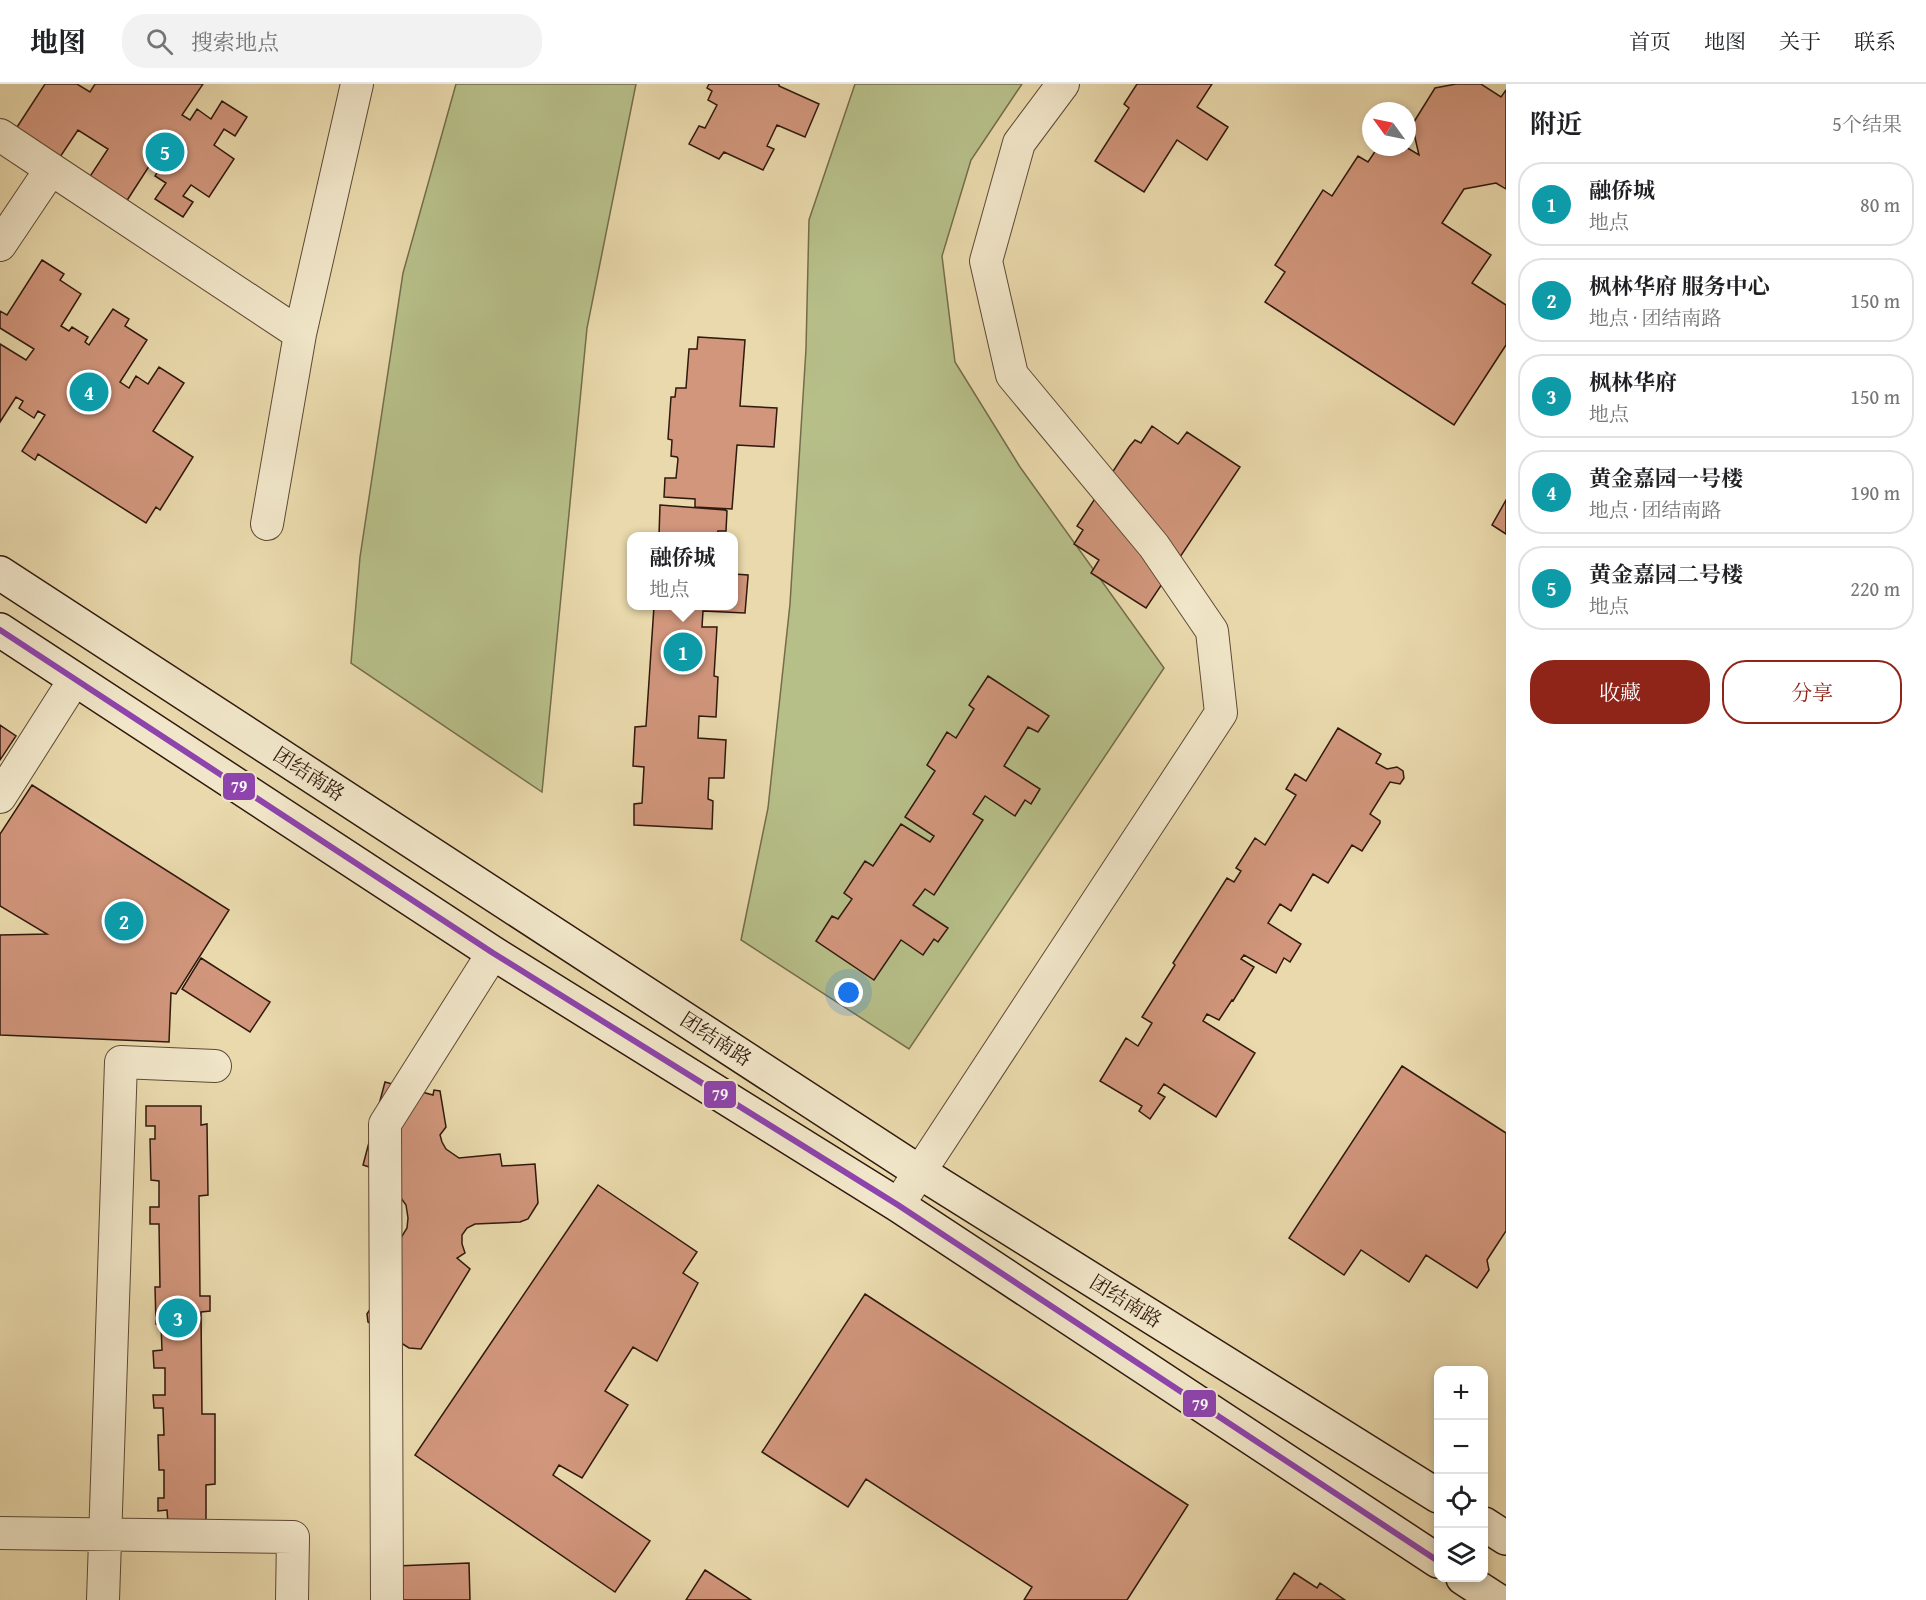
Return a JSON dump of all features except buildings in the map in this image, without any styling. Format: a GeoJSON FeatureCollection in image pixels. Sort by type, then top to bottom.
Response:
{"type":"FeatureCollection","features":[{"type":"Feature","properties":{"kind":"main road","name":"团结南路"},"geometry":{"type":"LineString","coordinates":[[0,573],[918,1171],[1434,1494]]}},
{"type":"Feature","properties":{"kind":"main road"},"geometry":{"type":"LineString","coordinates":[[0,630],[493,953],[898,1205],[1434,1558]]}},
{"type":"Feature","properties":{"kind":"main road"},"geometry":{"type":"LineString","coordinates":[[1488,1527],[1506,1538]]}},
{"type":"Feature","properties":{"kind":"main road"},"geometry":{"type":"LineString","coordinates":[[1469,1582],[1497,1600]]}},
{"type":"Feature","properties":{"kind":"street"},"geometry":{"type":"LineString","coordinates":[[267,524],[300,334],[357,84]]}},
{"type":"Feature","properties":{"kind":"street"},"geometry":{"type":"LineString","coordinates":[[898,1205],[918,1171],[1221,713],[1212,631],[1154,546],[1012,375],[986,261],[1019,143],[1063,84]]}},
{"type":"Feature","properties":{"kind":"street"},"geometry":{"type":"LineString","coordinates":[[0,135],[300,334]]}},
{"type":"Feature","properties":{"kind":"street"},"geometry":{"type":"LineString","coordinates":[[0,245],[51,169]]}},
{"type":"Feature","properties":{"kind":"street"},"geometry":{"type":"LineString","coordinates":[[0,797],[75,679]]}},
{"type":"Feature","properties":{"kind":"street"},"geometry":{"type":"LineString","coordinates":[[387,1600],[385,1124],[493,953]]}},
{"type":"Feature","properties":{"kind":"street"},"geometry":{"type":"LineString","coordinates":[[103,1600],[121,1062],[215,1066]]}},
{"type":"Feature","properties":{"kind":"street"},"geometry":{"type":"LineString","coordinates":[[0,1533],[294,1537],[292,1600]]}},
{"type":"Feature","properties":{"kind":"green space"},"geometry":{"type":"Polygon","coordinates":[[[456,84],[636,84],[587,328],[542,792],[351,663],[360,557],[403,273],[456,84]]]}},
{"type":"Feature","properties":{"kind":"green space"},"geometry":{"type":"Polygon","coordinates":[[[855,84],[1022,84],[971,160],[942,256],[955,362],[1020,467],[1164,668],[909,1049],[741,940],[768,808],[790,604],[806,349],[809,220],[855,84]]]}},
{"type":"Feature","properties":{"kind":"transit line","name":"79"},"geometry":{"type":"LineString","coordinates":[[0,630],[493,953],[898,1205],[1434,1558]]}},
{"type":"Feature","properties":{"kind":"place","name":"黄金嘉园二号楼"},"geometry":{"type":"Point","coordinates":[165,152]}},
{"type":"Feature","properties":{"kind":"place","name":"黄金嘉园一号楼"},"geometry":{"type":"Point","coordinates":[89,392]}},
{"type":"Feature","properties":{"kind":"place","name":"融侨城"},"geometry":{"type":"Point","coordinates":[683,652]}},
{"type":"Feature","properties":{"kind":"place","name":"枫林华府 服务中心"},"geometry":{"type":"Point","coordinates":[124,921]}},
{"type":"Feature","properties":{"kind":"place","name":"枫林华府"},"geometry":{"type":"Point","coordinates":[178,1318]}}]}
